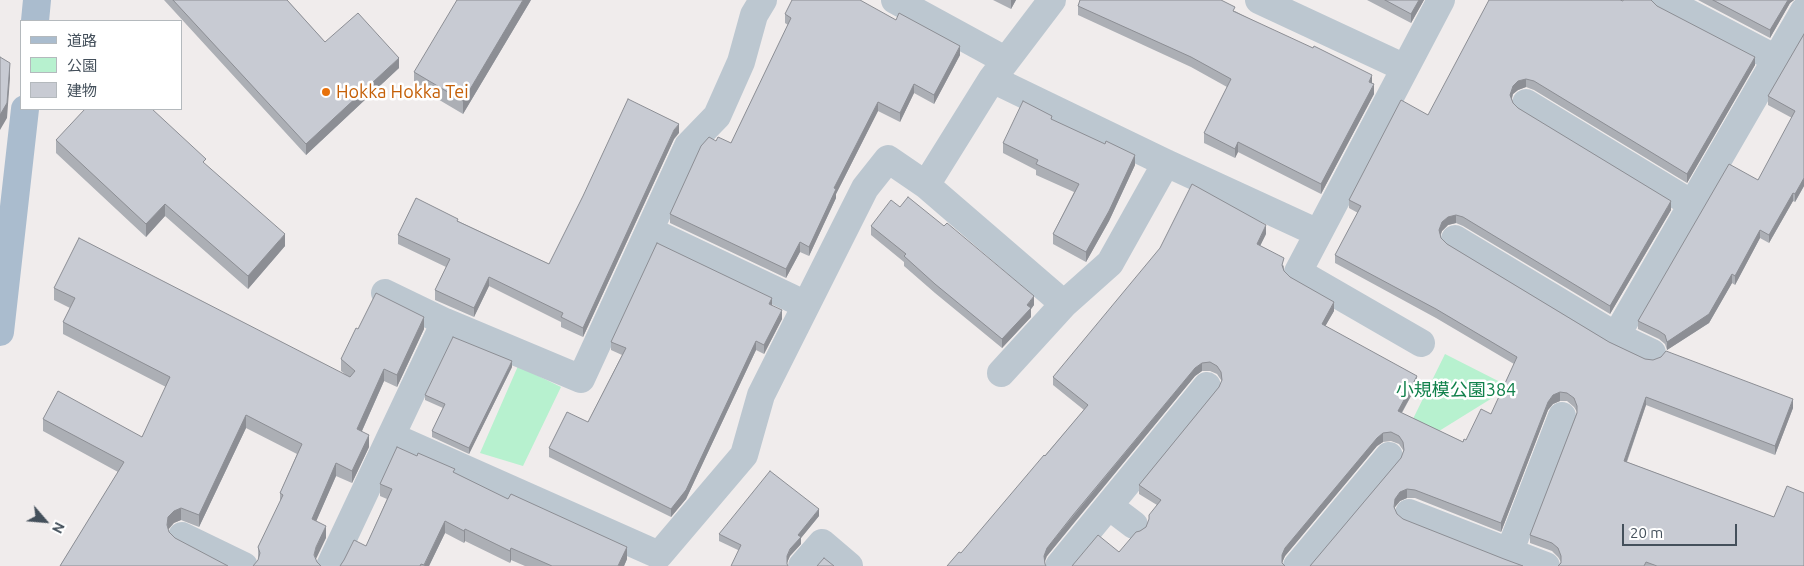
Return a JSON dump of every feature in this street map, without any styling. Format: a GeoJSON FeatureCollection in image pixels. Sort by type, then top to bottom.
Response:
{"type":"FeatureCollection","features":[{"type":"Feature","properties":{"kind":"main road"},"geometry":{"type":"LineString","coordinates":[[35,20],[37,0]]}},
{"type":"Feature","properties":{"kind":"main road"},"geometry":{"type":"LineString","coordinates":[[0,332],[25,110]]}},
{"type":"Feature","properties":{"kind":"street"},"geometry":{"type":"LineString","coordinates":[[385,294],[445,322],[581,379],[688,146],[717,116],[741,62],[754,15],[763,0]]}},
{"type":"Feature","properties":{"kind":"street"},"geometry":{"type":"LineString","coordinates":[[895,0],[998,70],[1166,163],[1318,233]]}},
{"type":"Feature","properties":{"kind":"street"},"geometry":{"type":"LineString","coordinates":[[926,185],[958,131],[998,70],[1052,0]]}},
{"type":"Feature","properties":{"kind":"street"},"geometry":{"type":"LineString","coordinates":[[1259,0],[1405,68]]}},
{"type":"Feature","properties":{"kind":"street"},"geometry":{"type":"LineString","coordinates":[[1421,343],[1298,272],[1440,0]]}},
{"type":"Feature","properties":{"kind":"street"},"geometry":{"type":"LineString","coordinates":[[1664,0],[1776,59]]}},
{"type":"Feature","properties":{"kind":"street"},"geometry":{"type":"LineString","coordinates":[[1616,336],[1804,11]]}},
{"type":"Feature","properties":{"kind":"street"},"geometry":{"type":"LineString","coordinates":[[1526,103],[1692,204]]}},
{"type":"Feature","properties":{"kind":"street"},"geometry":{"type":"LineString","coordinates":[[391,436],[659,555],[744,455],[761,395],[865,188],[888,159],[926,185],[1064,304]]}},
{"type":"Feature","properties":{"kind":"street"},"geometry":{"type":"LineString","coordinates":[[1001,373],[1064,304],[1110,262],[1166,163]]}},
{"type":"Feature","properties":{"kind":"street"},"geometry":{"type":"LineString","coordinates":[[650,231],[806,305]]}},
{"type":"Feature","properties":{"kind":"street"},"geometry":{"type":"LineString","coordinates":[[1455,239],[1616,336],[1652,353]]}},
{"type":"Feature","properties":{"kind":"street"},"geometry":{"type":"LineString","coordinates":[[330,566],[445,322]]}},
{"type":"Feature","properties":{"kind":"street"},"geometry":{"type":"LineString","coordinates":[[1059,566],[1207,386]]}},
{"type":"Feature","properties":{"kind":"street"},"geometry":{"type":"LineString","coordinates":[[1509,553],[1562,416]]}},
{"type":"Feature","properties":{"kind":"street"},"geometry":{"type":"LineString","coordinates":[[1297,566],[1389,456]]}},
{"type":"Feature","properties":{"kind":"street"},"geometry":{"type":"LineString","coordinates":[[1109,506],[1134,525]]}},
{"type":"Feature","properties":{"kind":"street"},"geometry":{"type":"LineString","coordinates":[[1409,514],[1546,566]]}},
{"type":"Feature","properties":{"kind":"street"},"geometry":{"type":"LineString","coordinates":[[182,536],[244,566]]}},
{"type":"Feature","properties":{"kind":"street"},"geometry":{"type":"LineString","coordinates":[[802,566],[822,543],[849,566]]}},
{"type":"Feature","properties":{"kind":"green space","name":"小規模公園384"},"geometry":{"type":"Polygon","coordinates":[[[1445,354],[1510,387],[1431,436],[1410,425],[1445,354]]]}},
{"type":"Feature","properties":{"kind":"green space"},"geometry":{"type":"Polygon","coordinates":[[[518,366],[561,387],[523,466],[480,453],[518,366]]]}},
{"type":"Feature","properties":{"kind":"building"},"geometry":{"type":"Polygon","coordinates":[[[173,0],[287,0],[325,42],[358,13],[399,58],[306,144],[173,0]]]}},
{"type":"Feature","properties":{"kind":"building"},"geometry":{"type":"Polygon","coordinates":[[[457,0],[523,0],[463,101],[414,72],[457,0]]]}},
{"type":"Feature","properties":{"kind":"building"},"geometry":{"type":"Polygon","coordinates":[[[792,0],[860,0],[896,20],[899,13],[960,46],[934,95],[914,84],[900,113],[878,102],[834,188],[836,189],[809,247],[800,242],[786,269],[670,214],[701,146],[709,137],[716,141],[718,137],[731,143],[791,18],[785,14],[792,0]]]}},
{"type":"Feature","properties":{"kind":"building"},"geometry":{"type":"Polygon","coordinates":[[[1080,0],[1221,0],[1235,7],[1233,11],[1313,48],[1314,46],[1372,75],[1369,82],[1374,84],[1321,184],[1238,142],[1235,149],[1204,133],[1231,79],[1191,57],[1078,6],[1080,0]]]}},
{"type":"Feature","properties":{"kind":"building"},"geometry":{"type":"Polygon","coordinates":[[[1385,0],[1419,0],[1411,14],[1385,0]]]}},
{"type":"Feature","properties":{"kind":"building"},"geometry":{"type":"Polygon","coordinates":[[[1489,0],[1651,0],[1657,6],[1755,57],[1687,174],[1534,81],[1526,79],[1518,81],[1513,86],[1510,95],[1513,103],[1518,108],[1671,201],[1610,306],[1463,217],[1456,215],[1448,217],[1442,222],[1439,230],[1441,238],[1447,244],[1609,342],[1645,359],[1653,360],[1661,357],[1666,351],[1793,399],[1775,446],[1646,397],[1624,461],[1774,517],[1787,486],[1804,493],[1804,566],[1657,566],[1646,562],[1644,566],[1558,566],[1561,563],[1561,556],[1558,548],[1552,543],[1530,535],[1577,413],[1574,398],[1567,393],[1560,392],[1553,395],[1548,402],[1501,523],[1415,490],[1407,489],[1400,492],[1395,499],[1394,507],[1397,514],[1403,519],[1523,566],[1310,566],[1401,458],[1404,450],[1403,442],[1399,436],[1391,432],[1383,433],[1377,438],[1285,548],[1282,555],[1282,563],[1285,566],[1072,566],[1098,535],[1119,552],[1136,532],[1146,527],[1149,515],[1161,500],[1139,485],[1219,387],[1222,380],[1221,372],[1217,366],[1210,362],[1202,363],[1195,368],[1073,515],[1047,548],[1044,556],[1046,566],[947,566],[959,552],[961,553],[1088,405],[1053,377],[1160,248],[1192,184],[1266,225],[1257,244],[1284,258],[1282,265],[1284,271],[1290,277],[1334,302],[1322,324],[1417,376],[1398,411],[1463,442],[1464,439],[1466,440],[1481,409],[1491,414],[1517,357],[1436,309],[1335,255],[1361,206],[1349,200],[1401,100],[1428,115],[1489,0]]]}},
{"type":"Feature","properties":{"kind":"building"},"geometry":{"type":"Polygon","coordinates":[[[1713,0],[1788,0],[1770,30],[1713,0]]]}},
{"type":"Feature","properties":{"kind":"building"},"geometry":{"type":"Polygon","coordinates":[[[1804,34],[1804,178],[1795,194],[1793,193],[1769,235],[1760,230],[1735,276],[1732,274],[1709,314],[1667,342],[1665,335],[1638,321],[1729,164],[1758,180],[1795,111],[1768,96],[1804,34]]]}},
{"type":"Feature","properties":{"kind":"building"},"geometry":{"type":"Polygon","coordinates":[[[0,57],[10,63],[7,103],[0,115],[0,57]]]}},
{"type":"Feature","properties":{"kind":"building"},"geometry":{"type":"Polygon","coordinates":[[[628,99],[679,124],[674,130],[583,328],[561,317],[563,313],[489,277],[474,308],[435,290],[450,259],[398,235],[416,198],[458,219],[457,221],[549,264],[628,99]]]}},
{"type":"Feature","properties":{"kind":"building"},"geometry":{"type":"Polygon","coordinates":[[[1023,101],[1052,116],[1051,119],[1105,144],[1106,141],[1135,155],[1109,211],[1086,252],[1053,234],[1079,184],[1036,164],[1038,160],[1003,143],[1023,101]]]}},
{"type":"Feature","properties":{"kind":"building"},"geometry":{"type":"Polygon","coordinates":[[[84,110],[153,110],[206,159],[203,162],[285,234],[248,276],[165,204],[146,224],[56,140],[84,110]]]}},
{"type":"Feature","properties":{"kind":"building"},"geometry":{"type":"Polygon","coordinates":[[[908,197],[944,226],[947,223],[1034,296],[1027,305],[1031,308],[1002,339],[935,284],[904,256],[906,254],[871,226],[891,200],[900,207],[908,197]]]}},
{"type":"Feature","properties":{"kind":"building"},"geometry":{"type":"Polygon","coordinates":[[[79,238],[350,377],[355,371],[341,359],[376,293],[424,317],[397,375],[384,369],[357,429],[369,435],[352,471],[336,463],[312,519],[326,526],[314,555],[321,566],[253,566],[258,560],[260,553],[258,547],[283,495],[280,493],[302,444],[246,415],[199,515],[181,508],[174,511],[168,517],[167,525],[169,532],[175,538],[228,566],[60,566],[124,462],[43,419],[58,391],[142,437],[170,377],[63,322],[75,298],[54,288],[79,238]]]}},
{"type":"Feature","properties":{"kind":"building"},"geometry":{"type":"Polygon","coordinates":[[[657,243],[772,298],[769,304],[782,310],[764,345],[756,341],[686,490],[671,509],[549,448],[567,412],[588,422],[626,348],[611,342],[657,243]]]}},
{"type":"Feature","properties":{"kind":"building"},"geometry":{"type":"Polygon","coordinates":[[[453,337],[512,361],[469,448],[432,431],[445,404],[425,395],[453,337]]]}},
{"type":"Feature","properties":{"kind":"building"},"geometry":{"type":"Polygon","coordinates":[[[397,447],[417,456],[418,453],[455,469],[453,472],[508,499],[511,494],[627,547],[618,566],[552,566],[511,548],[510,551],[445,521],[424,565],[340,566],[354,540],[366,546],[392,489],[380,484],[397,447]]]}},
{"type":"Feature","properties":{"kind":"building"},"geometry":{"type":"Polygon","coordinates":[[[770,471],[819,509],[798,535],[801,537],[790,549],[787,556],[788,566],[731,566],[741,545],[719,534],[770,471]]]}},
{"type":"Feature","properties":{"kind":"building"},"geometry":{"type":"Polygon","coordinates":[[[824,558],[834,566],[817,566],[824,558]]]}},
{"type":"Feature","properties":{"kind":"place","name":"Hokka Hokka Tei"},"geometry":{"type":"Point","coordinates":[326,92]}}]}
